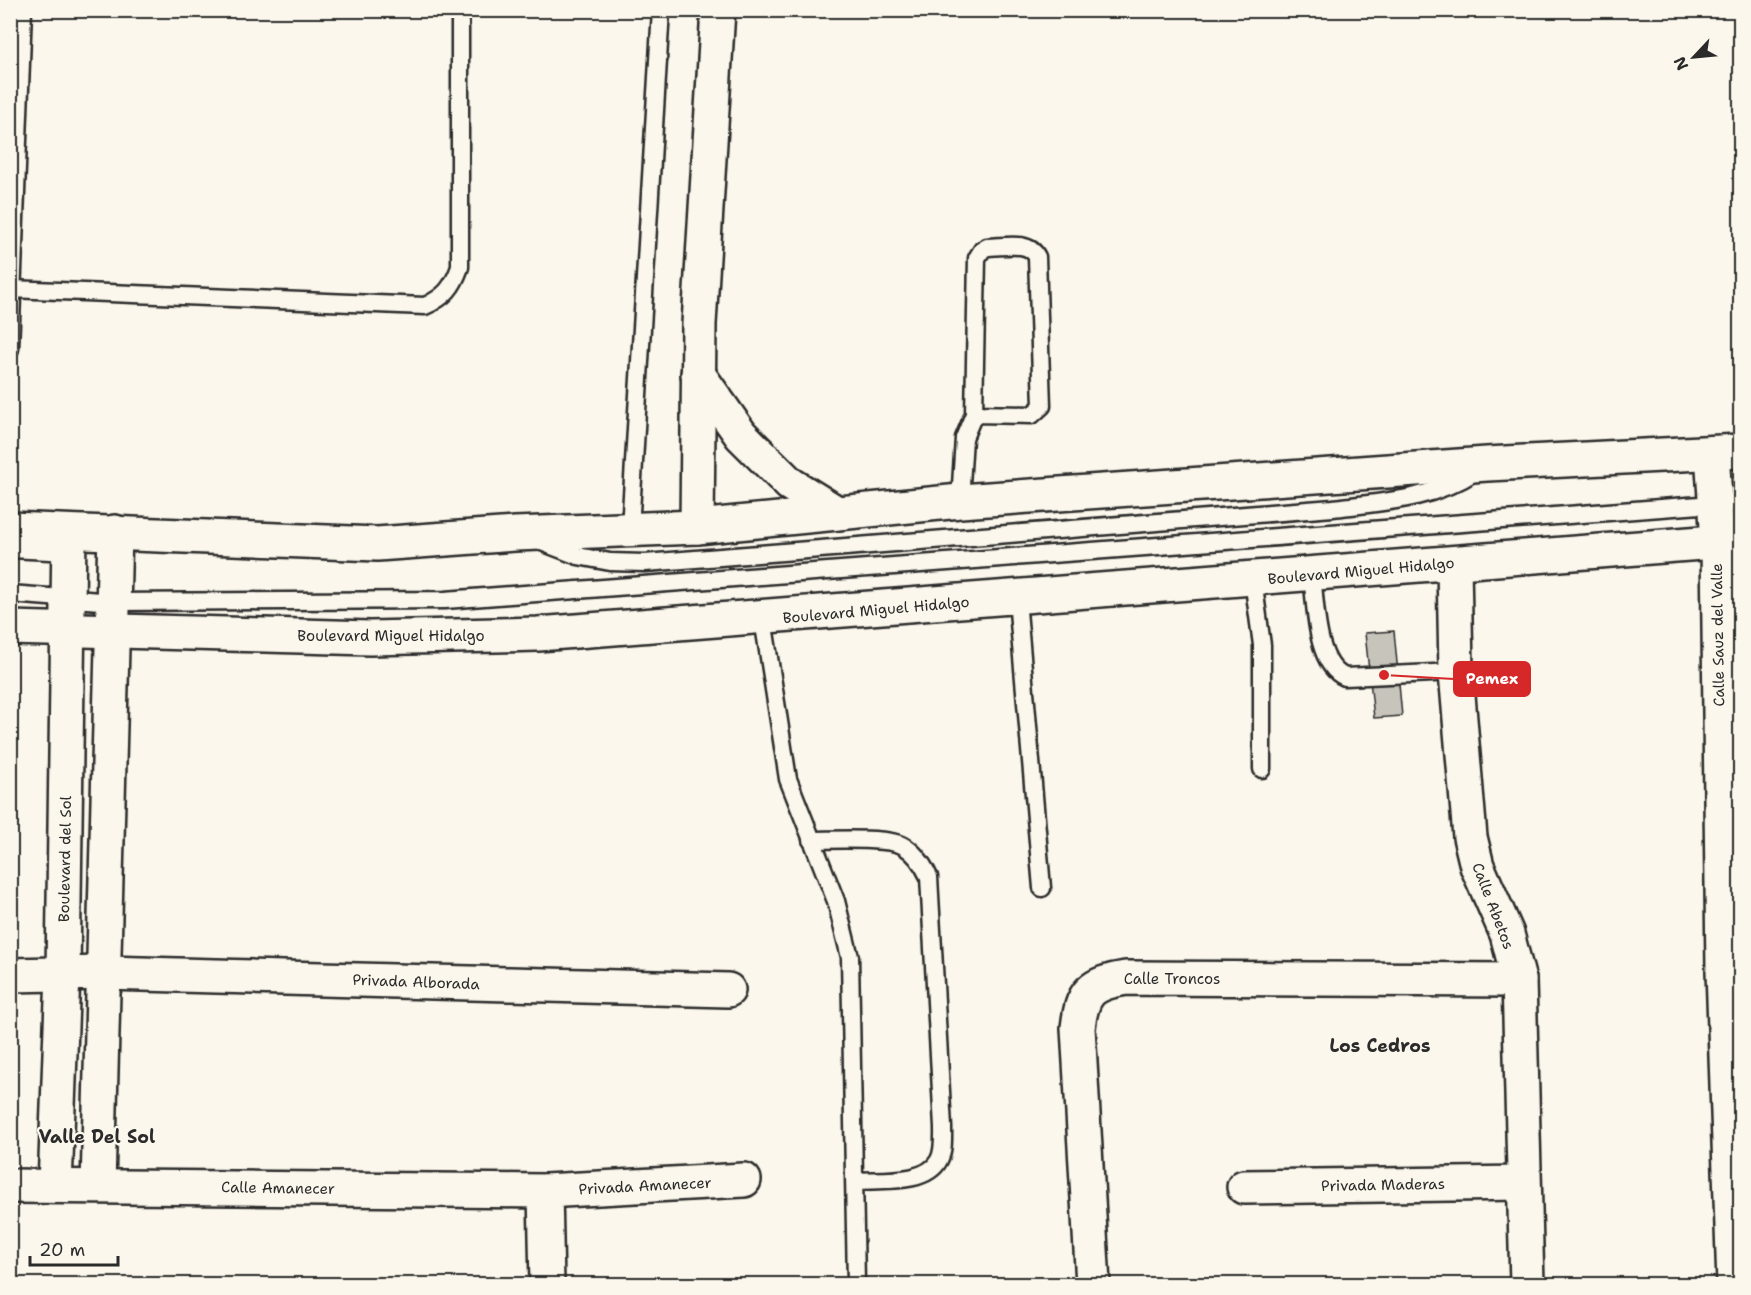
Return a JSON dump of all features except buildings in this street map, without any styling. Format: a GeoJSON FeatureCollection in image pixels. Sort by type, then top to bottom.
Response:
{"type":"FeatureCollection","features":[{"type":"Feature","properties":{"kind":"street"},"geometry":{"type":"LineString","coordinates":[[697,527],[698,374],[718,10]]}},
{"type":"Feature","properties":{"kind":"street"},"geometry":{"type":"LineString","coordinates":[[698,374],[741,435],[790,484],[837,513]]}},
{"type":"Feature","properties":{"kind":"street"},"geometry":{"type":"LineString","coordinates":[[10,529],[70,542],[115,532],[377,544],[515,534],[697,527],[960,501],[1487,464],[1726,452]]}},
{"type":"Feature","properties":{"kind":"street","name":"Calle Sauz del Valle"},"geometry":{"type":"LineString","coordinates":[[1726,452],[1736,1179],[1734,1284]]}},
{"type":"Feature","properties":{"kind":"street"},"geometry":{"type":"LineString","coordinates":[[98,1186],[115,532]]}},
{"type":"Feature","properties":{"kind":"street","name":"Boulevard Miguel Hidalgo"},"geometry":{"type":"LineString","coordinates":[[10,628],[67,632],[112,617],[453,638],[763,619],[1729,541]]}},
{"type":"Feature","properties":{"kind":"street","name":"Boulevard del Sol"},"geometry":{"type":"LineString","coordinates":[[55,1186],[63,974],[70,542]]}},
{"type":"Feature","properties":{"kind":"street","name":"Calle Abetos"},"geometry":{"type":"LineString","coordinates":[[1454,564],[1456,672],[1470,837],[1477,866],[1507,934],[1519,980],[1522,1182],[1527,1284]]}},
{"type":"Feature","properties":{"kind":"street","name":"Privada Alborada"},"geometry":{"type":"LineString","coordinates":[[10,975],[104,973],[728,990]]}},
{"type":"Feature","properties":{"kind":"street","name":"Calle Troncos"},"geometry":{"type":"LineString","coordinates":[[1093,1284],[1078,1028],[1081,1005],[1086,994],[1106,981],[1126,978],[1519,980]]}},
{"type":"Feature","properties":{"kind":"street","name":"Privada Amanecer"},"geometry":{"type":"LineString","coordinates":[[545,1191],[744,1180]]}},
{"type":"Feature","properties":{"kind":"street","name":"Privada Maderas"},"geometry":{"type":"LineString","coordinates":[[1244,1187],[1522,1182]]}},
{"type":"Feature","properties":{"kind":"street","name":"Calle Amanecer"},"geometry":{"type":"LineString","coordinates":[[10,1186],[545,1191]]}},
{"type":"Feature","properties":{"kind":"street"},"geometry":{"type":"LineString","coordinates":[[545,1191],[547,1284]]}},
{"type":"Feature","properties":{"kind":"lane"},"geometry":{"type":"LineString","coordinates":[[10,349],[23,10]]}},
{"type":"Feature","properties":{"kind":"lane"},"geometry":{"type":"LineString","coordinates":[[12,289],[425,306],[440,299],[453,286],[460,267],[460,10]]}},
{"type":"Feature","properties":{"kind":"lane"},"geometry":{"type":"LineString","coordinates":[[630,529],[661,10]]}},
{"type":"Feature","properties":{"kind":"lane"},"geometry":{"type":"LineString","coordinates":[[960,501],[964,438],[974,414],[977,258],[987,247],[1028,246],[1033,249],[1037,257],[1042,406],[1032,415],[974,414]]}},
{"type":"Feature","properties":{"kind":"lane"},"geometry":{"type":"LineString","coordinates":[[515,534],[578,556],[610,562],[645,563],[1333,508],[1420,497],[1459,483],[1487,464]]}},
{"type":"Feature","properties":{"kind":"lane"},"geometry":{"type":"LineString","coordinates":[[10,594],[69,600],[112,617],[445,600],[1728,502]]}},
{"type":"Feature","properties":{"kind":"lane"},"geometry":{"type":"LineString","coordinates":[[10,549],[70,542]]}},
{"type":"Feature","properties":{"kind":"lane"},"geometry":{"type":"LineString","coordinates":[[1312,575],[1324,656],[1336,673],[1346,677],[1456,672]]}},
{"type":"Feature","properties":{"kind":"lane"},"geometry":{"type":"LineString","coordinates":[[1253,580],[1262,645],[1262,769]]}},
{"type":"Feature","properties":{"kind":"lane"},"geometry":{"type":"LineString","coordinates":[[1017,598],[1042,888]]}},
{"type":"Feature","properties":{"kind":"lane"},"geometry":{"type":"LineString","coordinates":[[763,619],[784,762],[794,799],[836,901],[850,957],[856,1284]]}},
{"type":"Feature","properties":{"kind":"lane"},"geometry":{"type":"LineString","coordinates":[[811,840],[900,844],[919,858],[929,877],[943,1127],[941,1158],[935,1167],[916,1177],[855,1181]]}},
{"type":"Feature","properties":{"kind":"place","name":"Pemex"},"geometry":{"type":"Point","coordinates":[1384,675]}},
{"type":"Feature","properties":{"kind":"district","name":"Los Cedros"},"geometry":{"type":"Point","coordinates":[1380,1046]}},
{"type":"Feature","properties":{"kind":"district","name":"Valle Del Sol"},"geometry":{"type":"Point","coordinates":[97,1137]}}]}
